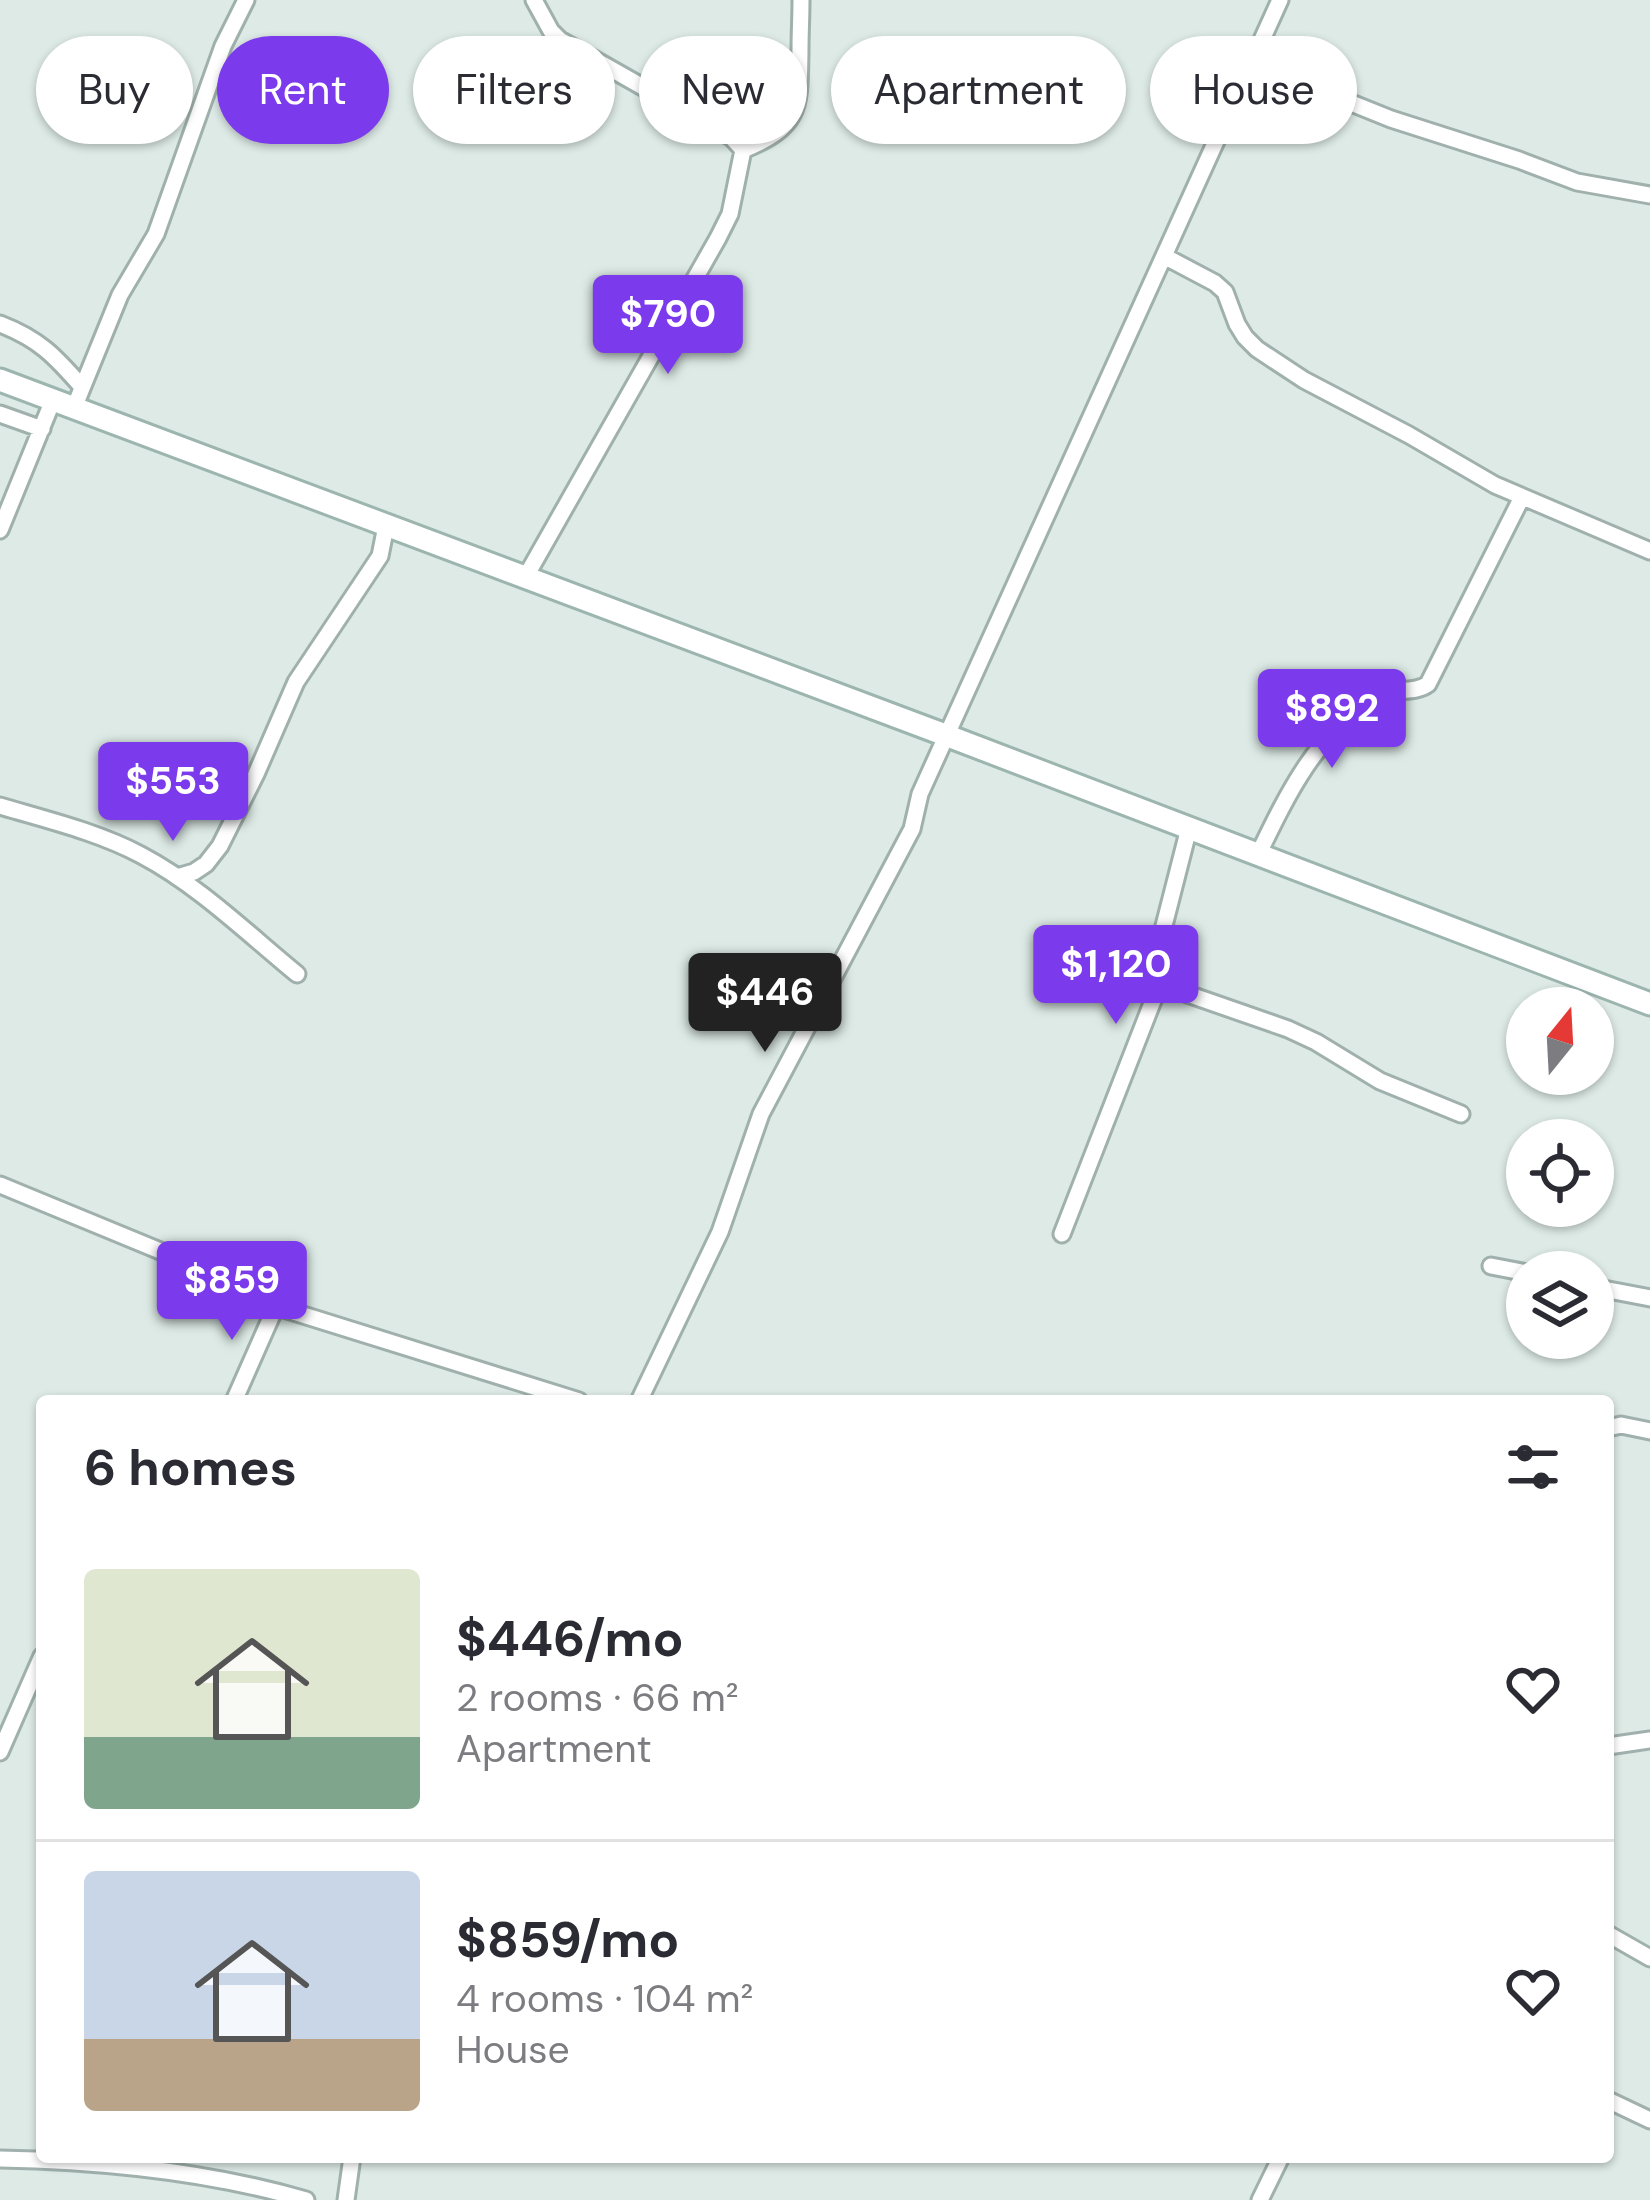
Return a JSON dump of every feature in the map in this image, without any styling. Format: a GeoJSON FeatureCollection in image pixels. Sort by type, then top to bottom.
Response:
{"type":"FeatureCollection","features":[{"type":"Feature","properties":{"kind":"street"},"geometry":{"type":"LineString","coordinates":[[0,530],[42,429],[70,399],[120,295],[156,234],[223,46],[246,0]]}},
{"type":"Feature","properties":{"kind":"street"},"geometry":{"type":"LineString","coordinates":[[525,578],[718,238],[730,214],[742,150],[731,136],[560,40],[534,0]]}},
{"type":"Feature","properties":{"kind":"street"},"geometry":{"type":"LineString","coordinates":[[742,150],[762,142],[794,115],[801,87],[801,0]]}},
{"type":"Feature","properties":{"kind":"street"},"geometry":{"type":"LineString","coordinates":[[1264,36],[1280,0]]}},
{"type":"Feature","properties":{"kind":"street"},"geometry":{"type":"LineString","coordinates":[[1357,106],[1577,182],[1650,195]]}},
{"type":"Feature","properties":{"kind":"street"},"geometry":{"type":"LineString","coordinates":[[642,1395],[720,1232],[761,1114],[893,866],[916,816],[920,794],[1215,144]]}},
{"type":"Feature","properties":{"kind":"street"},"geometry":{"type":"LineString","coordinates":[[1164,256],[1215,283],[1225,292],[1237,324],[1256,350],[1304,380],[1495,485],[1650,551]]}},
{"type":"Feature","properties":{"kind":"street"},"geometry":{"type":"LineString","coordinates":[[0,324],[47,349],[70,399]]}},
{"type":"Feature","properties":{"kind":"street"},"geometry":{"type":"LineString","coordinates":[[0,380],[70,399],[386,526],[1650,1004]]}},
{"type":"Feature","properties":{"kind":"street"},"geometry":{"type":"LineString","coordinates":[[0,414],[42,429]]}},
{"type":"Feature","properties":{"kind":"street"},"geometry":{"type":"LineString","coordinates":[[1258,855],[1312,756],[1344,720],[1386,692],[1418,690],[1428,684],[1522,497]]}},
{"type":"Feature","properties":{"kind":"street"},"geometry":{"type":"LineString","coordinates":[[178,877],[206,864],[220,846],[296,682],[380,556],[386,526]]}},
{"type":"Feature","properties":{"kind":"street"},"geometry":{"type":"LineString","coordinates":[[0,806],[138,853],[178,877],[297,974]]}},
{"type":"Feature","properties":{"kind":"street"},"geometry":{"type":"LineString","coordinates":[[1061,1234],[1154,998],[1155,961],[1189,828]]}},
{"type":"Feature","properties":{"kind":"street"},"geometry":{"type":"LineString","coordinates":[[1156,983],[1302,1036],[1380,1081],[1461,1114]]}},
{"type":"Feature","properties":{"kind":"street"},"geometry":{"type":"LineString","coordinates":[[0,1185],[238,1282],[276,1306],[561,1395]]}},
{"type":"Feature","properties":{"kind":"street"},"geometry":{"type":"LineString","coordinates":[[1492,1266],[1506,1269]]}},
{"type":"Feature","properties":{"kind":"street"},"geometry":{"type":"LineString","coordinates":[[1614,1291],[1650,1298]]}},
{"type":"Feature","properties":{"kind":"street"},"geometry":{"type":"LineString","coordinates":[[237,1395],[276,1306]]}},
{"type":"Feature","properties":{"kind":"street"},"geometry":{"type":"LineString","coordinates":[[1614,1427],[1650,1431]]}},
{"type":"Feature","properties":{"kind":"street"},"geometry":{"type":"LineString","coordinates":[[0,1752],[36,1670]]}},
{"type":"Feature","properties":{"kind":"street"},"geometry":{"type":"LineString","coordinates":[[1614,1745],[1650,1740]]}},
{"type":"Feature","properties":{"kind":"street"},"geometry":{"type":"LineString","coordinates":[[1614,1937],[1650,1958]]}},
{"type":"Feature","properties":{"kind":"street"},"geometry":{"type":"LineString","coordinates":[[1614,2103],[1650,2120]]}},
{"type":"Feature","properties":{"kind":"street"},"geometry":{"type":"LineString","coordinates":[[0,2159],[36,2160]]}},
{"type":"Feature","properties":{"kind":"street"},"geometry":{"type":"LineString","coordinates":[[85,2163],[248,2186],[306,2200]]}},
{"type":"Feature","properties":{"kind":"street"},"geometry":{"type":"LineString","coordinates":[[346,2200],[351,2163]]}},
{"type":"Feature","properties":{"kind":"street"},"geometry":{"type":"LineString","coordinates":[[1261,2200],[1279,2163]]}}]}
